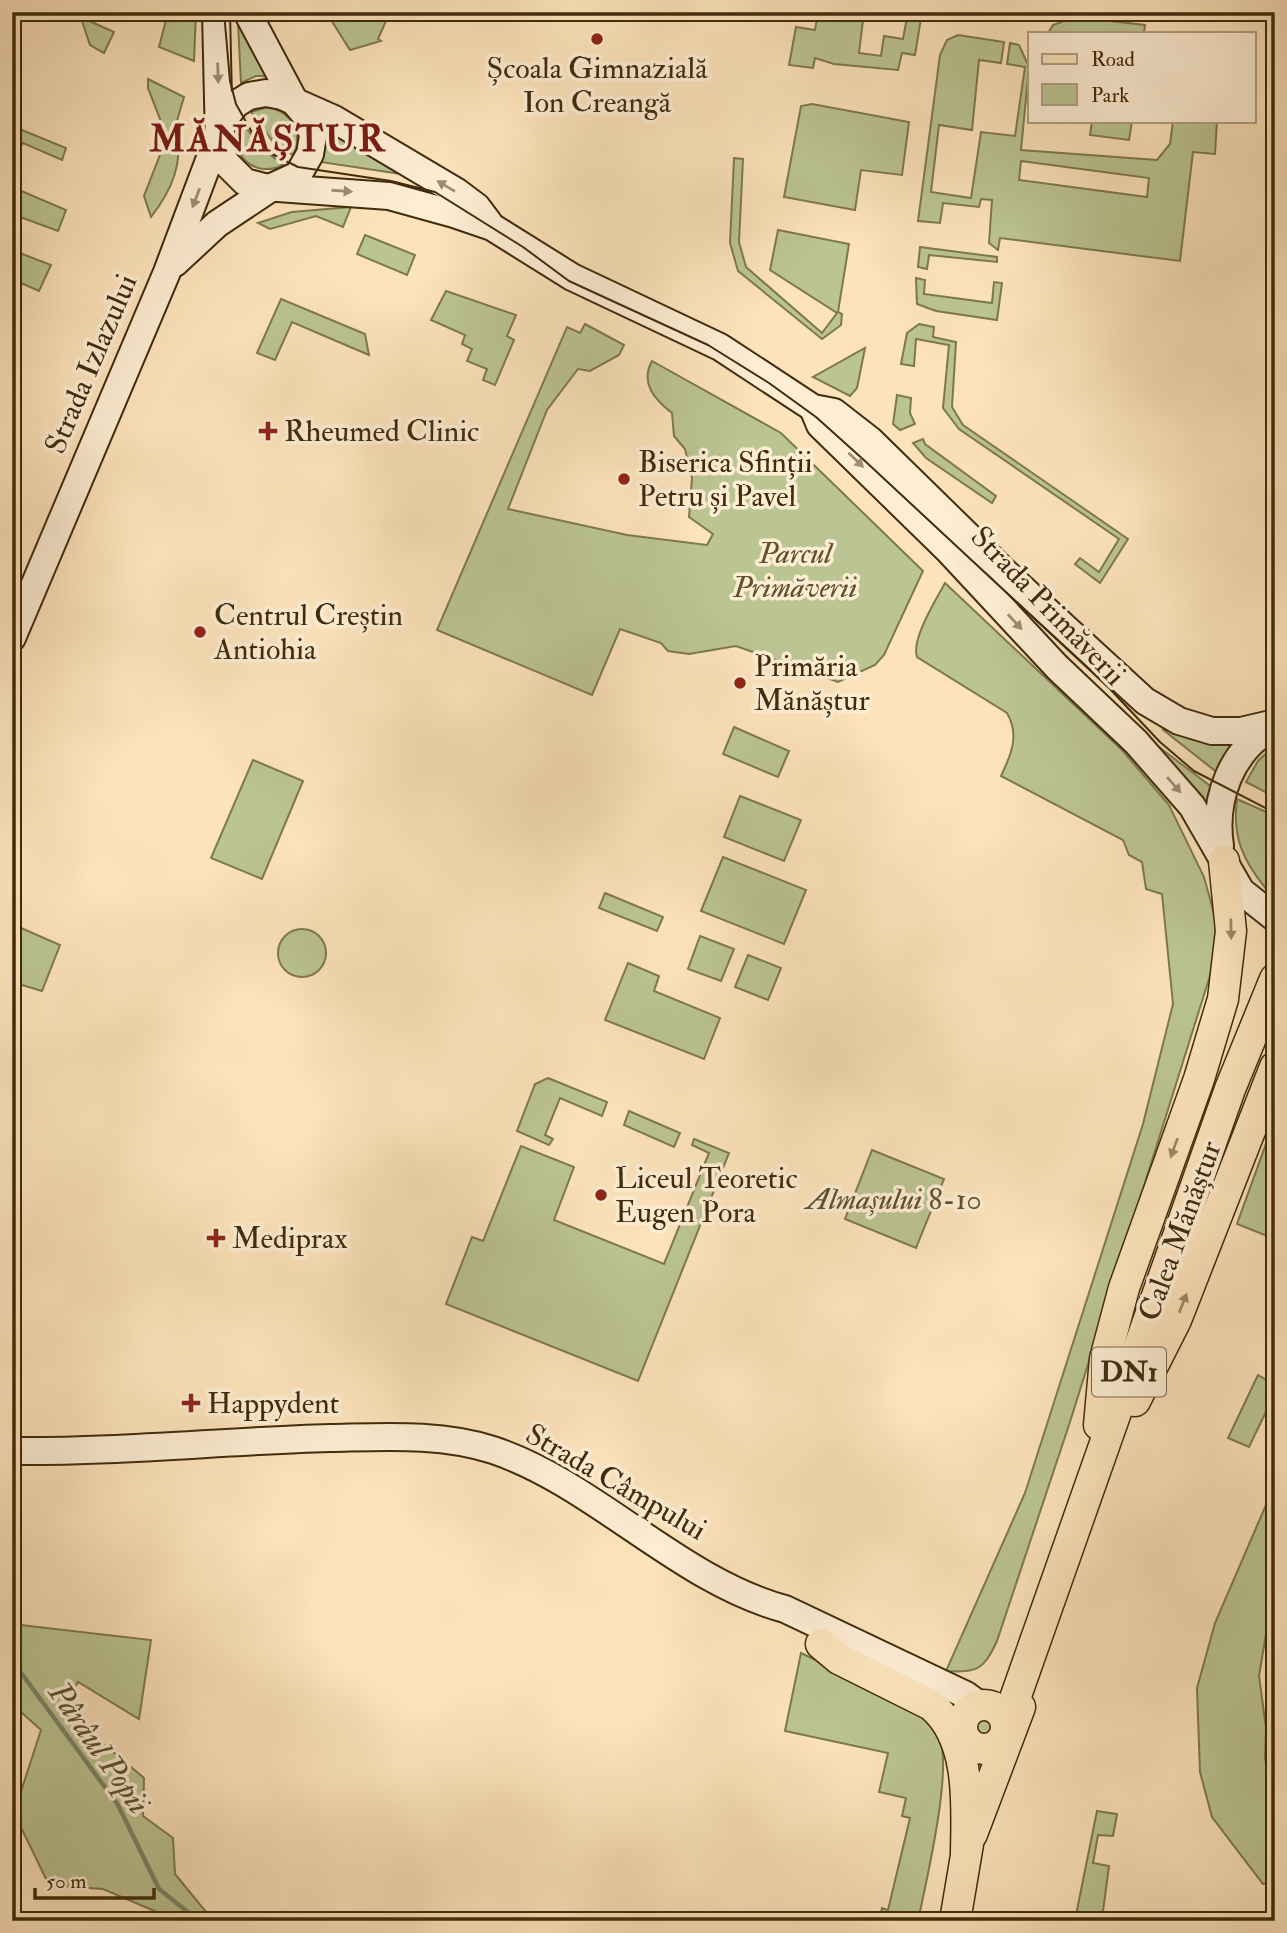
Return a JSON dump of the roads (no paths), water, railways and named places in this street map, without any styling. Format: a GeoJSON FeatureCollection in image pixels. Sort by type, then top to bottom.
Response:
{"type":"FeatureCollection","features":[{"type":"Feature","properties":{"kind":"main road","name":"Strada Primăverii"},"geometry":{"type":"LineString","coordinates":[[216,12],[221,153],[237,177],[254,185],[389,196],[422,203],[492,227],[572,277],[720,347],[813,408],[834,412],[891,457],[1012,579],[1145,701],[1180,721],[1212,731],[1275,725]]}},
{"type":"Feature","properties":{"kind":"main road"},"geometry":{"type":"LineString","coordinates":[[247,12],[311,127],[310,154],[298,175],[274,186]]}},
{"type":"Feature","properties":{"kind":"main road","name":"Strada Primăverii"},"geometry":{"type":"LineString","coordinates":[[220,134],[230,110],[249,96],[274,94],[334,119],[457,192],[477,207],[492,227]]}},
{"type":"Feature","properties":{"kind":"main road","name":"Strada Izlazului"},"geometry":{"type":"LineString","coordinates":[[12,638],[167,272],[220,134]]}},
{"type":"Feature","properties":{"kind":"main road","name":"Strada Izlazului"},"geometry":{"type":"LineString","coordinates":[[167,272],[199,237],[274,186]]}},
{"type":"Feature","properties":{"kind":"main road","name":"Strada Primăverii"},"geometry":{"type":"LineString","coordinates":[[813,408],[820,425],[948,550],[1057,667],[1163,771],[1192,806],[1241,891],[1275,918]]}},
{"type":"Feature","properties":{"kind":"main road","name":"Strada Primăverii"},"geometry":{"type":"LineString","coordinates":[[1224,861],[1218,832],[1222,789],[1242,753],[1275,725]]}},
{"type":"Feature","properties":{"kind":"main road"},"geometry":{"type":"LineString","coordinates":[[1094,1471],[1105,1359],[1124,1288],[1199,1079],[1223,999],[1231,931],[1224,861]]}},
{"type":"Feature","properties":{"kind":"main road","name":"Calea Mănăștur"},"geometry":{"type":"LineString","coordinates":[[954,1921],[992,1720],[1035,1634],[1230,1089],[1275,979]]}},
{"type":"Feature","properties":{"kind":"main road"},"geometry":{"type":"LineString","coordinates":[[1094,1471],[1131,1408],[1176,1320],[1275,1067]]}},
{"type":"Feature","properties":{"kind":"main road","name":"Strada Câmpului"},"geometry":{"type":"LineString","coordinates":[[12,1451],[399,1437],[469,1443],[511,1457],[540,1472],[676,1555],[760,1602],[785,1609],[967,1695],[992,1720]]}},
{"type":"Feature","properties":{"kind":"main road","name":"Strada Câmpului"},"geometry":{"type":"LineString","coordinates":[[760,1602],[780,1621],[821,1644],[938,1700],[951,1711],[964,1735]]}},
{"type":"Feature","properties":{"kind":"main road"},"geometry":{"type":"LineString","coordinates":[[968,1843],[1020,1707],[1035,1634]]}},
{"type":"Feature","properties":{"kind":"main road"},"geometry":{"type":"LineString","coordinates":[[821,1644],[839,1659],[931,1705],[942,1716],[960,1758],[966,1799],[968,1843]]}},
{"type":"Feature","properties":{"kind":"main road"},"geometry":{"type":"LineString","coordinates":[[964,1735],[977,1748],[992,1720]]}},
{"type":"Feature","properties":{"kind":"main road","name":"Calea Mănăștur"},"geometry":{"type":"LineString","coordinates":[[964,1735],[971,1781],[968,1843]]}},
{"type":"Feature","properties":{"kind":"waterway","name":"Pârâul Popii"},"geometry":{"type":"LineString","coordinates":[[12,1666],[22,1674],[118,1805],[159,1889],[199,1921]]}},
{"type":"Feature","properties":{"kind":"tram line"},"geometry":{"type":"LineString","coordinates":[[224,12],[230,81],[236,104],[254,136],[270,153],[298,167],[391,181],[435,192],[523,247],[569,281],[708,345],[769,383],[816,417],[865,461],[1109,688],[1160,742],[1194,771],[1275,813]]}},
{"type":"Feature","properties":{"kind":"place","name":"Școala Gimnazială Ion Creangă"},"geometry":{"type":"Point","coordinates":[597,39]}},
{"type":"Feature","properties":{"kind":"place","name":"Rheumed Clinic"},"geometry":{"type":"Point","coordinates":[268,431]}},
{"type":"Feature","properties":{"kind":"place","name":"Biserica Sfinții Petru și Pavel"},"geometry":{"type":"Point","coordinates":[624,479]}},
{"type":"Feature","properties":{"kind":"place","name":"Centrul Creștin Antiohia"},"geometry":{"type":"Point","coordinates":[200,632]}},
{"type":"Feature","properties":{"kind":"place","name":"Primăria Mănăștur"},"geometry":{"type":"Point","coordinates":[740,683]}},
{"type":"Feature","properties":{"kind":"place","name":"Liceul Teoretic Eugen Pora"},"geometry":{"type":"Point","coordinates":[601,1195]}},
{"type":"Feature","properties":{"kind":"place","name":"Mediprax"},"geometry":{"type":"Point","coordinates":[216,1238]}},
{"type":"Feature","properties":{"kind":"place","name":"Happydent"},"geometry":{"type":"Point","coordinates":[191,1403]}},
{"type":"Feature","properties":{"kind":"district","name":"MĂNĂȘTUR"},"geometry":{"type":"Point","coordinates":[268,139]}},
{"type":"Feature","properties":{"kind":"park label","name":"Parcul Primăverii"},"geometry":{"type":"Point","coordinates":[795,570]}},
{"type":"Feature","properties":{"kind":"park label","name":"Almașului 8-10"},"geometry":{"type":"Point","coordinates":[894,1199]}}]}
